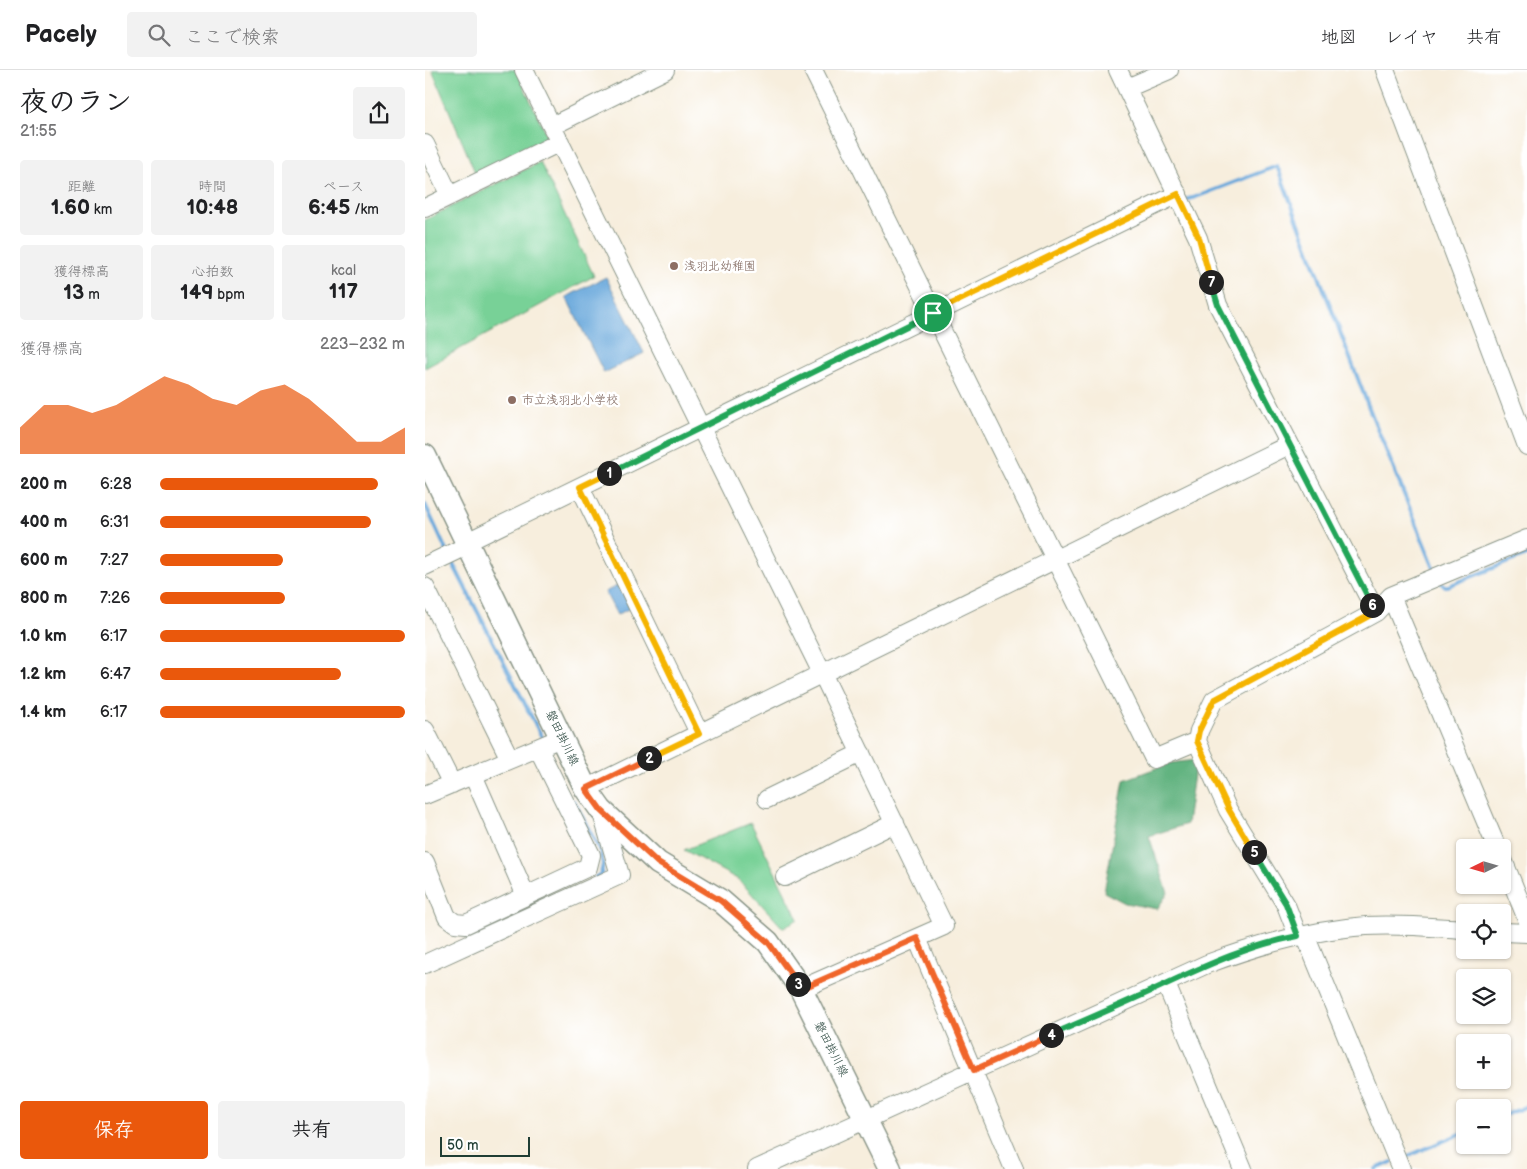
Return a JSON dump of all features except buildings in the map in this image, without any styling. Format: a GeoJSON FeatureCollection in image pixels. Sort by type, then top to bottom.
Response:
{"type":"FeatureCollection","features":[{"type":"Feature","properties":{"kind":"main road","name":"磐田掛川線"},"geometry":{"type":"LineString","coordinates":[[425,456],[586,789],[601,810],[658,863],[721,901],[768,942],[801,989],[890,1169]]}},
{"type":"Feature","properties":{"kind":"street"},"geometry":{"type":"LineString","coordinates":[[524,70],[702,428],[944,926],[801,989]]}},
{"type":"Feature","properties":{"kind":"street"},"geometry":{"type":"LineString","coordinates":[[552,126],[665,70]]}},
{"type":"Feature","properties":{"kind":"street"},"geometry":{"type":"LineString","coordinates":[[813,70],[1154,759],[1197,741]]}},
{"type":"Feature","properties":{"kind":"street"},"geometry":{"type":"LineString","coordinates":[[1118,70],[1199,238],[1218,305],[1376,612]]}},
{"type":"Feature","properties":{"kind":"street"},"geometry":{"type":"LineString","coordinates":[[1127,88],[1169,70]]}},
{"type":"Feature","properties":{"kind":"street"},"geometry":{"type":"LineString","coordinates":[[1385,70],[1527,446]]}},
{"type":"Feature","properties":{"kind":"street"},"geometry":{"type":"LineString","coordinates":[[425,208],[560,142]]}},
{"type":"Feature","properties":{"kind":"street"},"geometry":{"type":"LineString","coordinates":[[425,144],[450,196]]}},
{"type":"Feature","properties":{"kind":"street"},"geometry":{"type":"LineString","coordinates":[[425,566],[580,487],[1178,194]]}},
{"type":"Feature","properties":{"kind":"street"},"geometry":{"type":"LineString","coordinates":[[586,789],[1289,446]]}},
{"type":"Feature","properties":{"kind":"street"},"geometry":{"type":"LineString","coordinates":[[580,487],[699,734]]}},
{"type":"Feature","properties":{"kind":"street"},"geometry":{"type":"LineString","coordinates":[[1401,1169],[1301,936],[1286,904],[1229,810],[1197,741],[1199,731],[1214,700],[1376,612],[1391,596],[1527,539]]}},
{"type":"Feature","properties":{"kind":"street"},"geometry":{"type":"LineString","coordinates":[[425,587],[510,759]]}},
{"type":"Feature","properties":{"kind":"street"},"geometry":{"type":"LineString","coordinates":[[1391,596],[1493,839]]}},
{"type":"Feature","properties":{"kind":"street"},"geometry":{"type":"LineString","coordinates":[[425,730],[452,784]]}},
{"type":"Feature","properties":{"kind":"street"},"geometry":{"type":"LineString","coordinates":[[425,796],[561,738]]}},
{"type":"Feature","properties":{"kind":"street"},"geometry":{"type":"LineString","coordinates":[[425,862],[447,917],[455,923],[467,924],[588,866],[591,855],[538,748]]}},
{"type":"Feature","properties":{"kind":"street"},"geometry":{"type":"LineString","coordinates":[[767,799],[861,753]]}},
{"type":"Feature","properties":{"kind":"street"},"geometry":{"type":"LineString","coordinates":[[473,775],[526,896]]}},
{"type":"Feature","properties":{"kind":"street"},"geometry":{"type":"LineString","coordinates":[[425,964],[620,875],[601,810]]}},
{"type":"Feature","properties":{"kind":"street"},"geometry":{"type":"LineString","coordinates":[[785,877],[895,823]]}},
{"type":"Feature","properties":{"kind":"street"},"geometry":{"type":"LineString","coordinates":[[1511,880],[1527,919]]}},
{"type":"Feature","properties":{"kind":"street"},"geometry":{"type":"LineString","coordinates":[[757,1169],[1207,964],[1245,950],[1276,940],[1366,926],[1408,925],[1456,928]]}},
{"type":"Feature","properties":{"kind":"street"},"geometry":{"type":"LineString","coordinates":[[1511,932],[1527,933]]}},
{"type":"Feature","properties":{"kind":"street"},"geometry":{"type":"LineString","coordinates":[[917,938],[1014,1169]]}},
{"type":"Feature","properties":{"kind":"street"},"geometry":{"type":"LineString","coordinates":[[1166,984],[1243,1169]]}},
{"type":"Feature","properties":{"kind":"green space"},"geometry":{"type":"Polygon","coordinates":[[[432,70],[516,70],[549,140],[477,177],[432,70]]]}},
{"type":"Feature","properties":{"kind":"green space"},"geometry":{"type":"Polygon","coordinates":[[[540,162],[594,276],[425,368],[425,220],[540,162]]]}},
{"type":"Feature","properties":{"kind":"green space"},"geometry":{"type":"Polygon","coordinates":[[[1196,760],[1187,824],[1149,836],[1168,893],[1157,909],[1125,903],[1104,892],[1124,780],[1170,763],[1196,760]]]}},
{"type":"Feature","properties":{"kind":"green space"},"geometry":{"type":"Polygon","coordinates":[[[751,823],[798,919],[783,928],[739,880],[684,850],[751,823]]]}},
{"type":"Feature","properties":{"kind":"water"},"geometry":{"type":"Polygon","coordinates":[[[606,277],[644,353],[604,373],[566,297],[606,277]]]}},
{"type":"Feature","properties":{"kind":"water"},"geometry":{"type":"Polygon","coordinates":[[[619,585],[630,608],[617,615],[605,592],[619,585]]]}},
{"type":"Feature","properties":{"kind":"waterway"},"geometry":{"type":"LineString","coordinates":[[1184,200],[1277,166],[1369,408],[1436,573]]}},
{"type":"Feature","properties":{"kind":"waterway"},"geometry":{"type":"LineString","coordinates":[[425,504],[446,550]]}},
{"type":"Feature","properties":{"kind":"waterway"},"geometry":{"type":"LineString","coordinates":[[1440,581],[1444,586],[1448,586],[1527,555]]}},
{"type":"Feature","properties":{"kind":"waterway"},"geometry":{"type":"LineString","coordinates":[[450,558],[544,741]]}},
{"type":"Feature","properties":{"kind":"waterway"},"geometry":{"type":"LineString","coordinates":[[574,801],[600,851],[603,864],[601,874],[596,877]]}},
{"type":"Feature","properties":{"kind":"waterway"},"geometry":{"type":"LineString","coordinates":[[1511,1113],[1527,1106]]}},
{"type":"Feature","properties":{"kind":"waterway"},"geometry":{"type":"LineString","coordinates":[[1401,1159],[1456,1136]]}},
{"type":"Feature","properties":{"kind":"waterway"},"geometry":{"type":"LineString","coordinates":[[1376,1169],[1392,1162]]}},
{"type":"Feature","properties":{"kind":"place","name":"浅羽北幼稚園"},"geometry":{"type":"Point","coordinates":[674,266]}},
{"type":"Feature","properties":{"kind":"place","name":"市立浅羽北小学校"},"geometry":{"type":"Point","coordinates":[512,400]}},
{"type":"Feature","properties":{"kind":"route"},"geometry":{"type":"LineString","coordinates":[[1178,194],[1199,238],[1218,305],[1376,612],[1214,700],[1199,731],[1197,741],[1229,810],[1286,904],[1298,936],[1276,940],[1207,964],[974,1070],[917,938],[801,989],[768,942],[721,901],[658,863],[601,810],[586,789],[699,734],[580,487],[933,313],[1178,194]]}}]}
